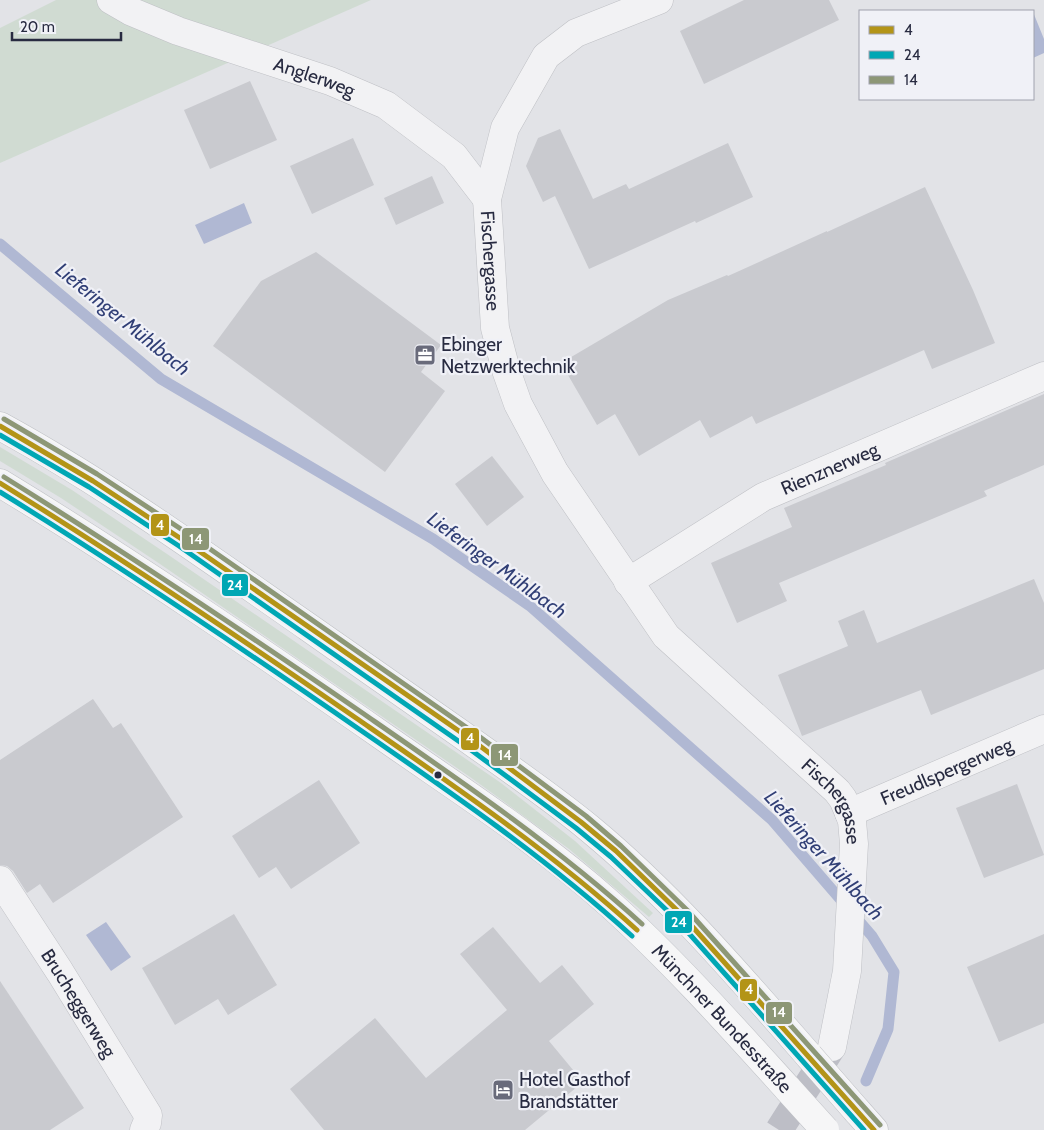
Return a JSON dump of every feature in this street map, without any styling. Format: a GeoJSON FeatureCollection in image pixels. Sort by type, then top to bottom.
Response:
{"type":"FeatureCollection","features":[{"type":"Feature","properties":{"kind":"main road","name":"Münchner Bundesstraße"},"geometry":{"type":"LineString","coordinates":[[0,426],[38,447],[132,506],[217,563],[516,773],[590,829],[649,881],[700,934],[821,1052],[865,1120]]}},
{"type":"Feature","properties":{"kind":"main road","name":"Münchner Bundesstraße"},"geometry":{"type":"LineString","coordinates":[[0,483],[119,557],[537,845],[609,903],[680,970],[825,1130]]}},
{"type":"Feature","properties":{"kind":"street","name":"Anglerweg"},"geometry":{"type":"LineString","coordinates":[[111,0],[130,11],[178,31],[330,81],[386,105],[454,156],[487,199]]}},
{"type":"Feature","properties":{"kind":"street","name":"Fischergasse"},"geometry":{"type":"LineString","coordinates":[[659,0],[576,33],[546,56],[505,128],[487,199],[495,328],[506,370],[518,404],[556,473],[666,636],[837,791],[850,813],[854,844],[847,971],[821,1052]]}},
{"type":"Feature","properties":{"kind":"street","name":"Rienznerweg"},"geometry":{"type":"LineString","coordinates":[[628,582],[763,496],[1044,376]]}},
{"type":"Feature","properties":{"kind":"street","name":"Freudlspergerweg"},"geometry":{"type":"LineString","coordinates":[[850,813],[1044,729]]}},
{"type":"Feature","properties":{"kind":"street","name":"Brucheggerweg"},"geometry":{"type":"LineString","coordinates":[[0,880],[60,972],[148,1115],[144,1130]]}},
{"type":"Feature","properties":{"kind":"shaded area"},"geometry":{"type":"Polygon","coordinates":[[[56,0],[371,0],[0,163],[0,28],[56,0]]]}},
{"type":"Feature","properties":{"kind":"shaded area"},"geometry":{"type":"Polygon","coordinates":[[[0,447],[72,490],[501,783],[575,841],[653,913],[649,917],[569,849],[470,777],[160,564],[61,498],[0,461],[0,447]]]}},
{"type":"Feature","properties":{"kind":"water"},"geometry":{"type":"Polygon","coordinates":[[[1034,14],[1044,39],[1044,53],[1034,58],[1034,14]]]}},
{"type":"Feature","properties":{"kind":"water"},"geometry":{"type":"Polygon","coordinates":[[[244,203],[252,223],[204,244],[195,225],[244,203]]]}},
{"type":"Feature","properties":{"kind":"water"},"geometry":{"type":"Polygon","coordinates":[[[106,922],[131,957],[111,971],[86,935],[106,922]]]}},
{"type":"Feature","properties":{"kind":"building"},"geometry":{"type":"Polygon","coordinates":[[[744,0],[829,0],[839,20],[704,84],[680,31],[744,0]]]}},
{"type":"Feature","properties":{"kind":"building"},"geometry":{"type":"Polygon","coordinates":[[[250,81],[277,140],[210,169],[184,110],[250,81]]]}},
{"type":"Feature","properties":{"kind":"building"},"geometry":{"type":"Polygon","coordinates":[[[560,129],[593,199],[626,184],[629,189],[728,143],[753,197],[589,269],[555,196],[543,202],[526,166],[538,138],[560,129]]]}},
{"type":"Feature","properties":{"kind":"building"},"geometry":{"type":"Polygon","coordinates":[[[353,138],[374,185],[312,214],[290,166],[353,138]]]}},
{"type":"Feature","properties":{"kind":"building"},"geometry":{"type":"Polygon","coordinates":[[[432,176],[444,203],[396,225],[384,198],[432,176]]]}},
{"type":"Feature","properties":{"kind":"building"},"geometry":{"type":"Polygon","coordinates":[[[925,187],[973,290],[995,343],[932,369],[924,350],[756,424],[752,416],[710,438],[700,420],[639,456],[615,414],[597,425],[561,363],[668,300],[728,276],[925,187]]]}},
{"type":"Feature","properties":{"kind":"building"},"geometry":{"type":"Polygon","coordinates":[[[316,252],[441,345],[421,372],[445,391],[385,472],[213,346],[261,281],[316,252]]]}},
{"type":"Feature","properties":{"kind":"building"},"geometry":{"type":"Polygon","coordinates":[[[1044,394],[1044,465],[984,491],[987,496],[779,583],[787,601],[737,623],[711,563],[792,527],[784,508],[886,465],[885,463],[1044,394]]]}},
{"type":"Feature","properties":{"kind":"building"},"geometry":{"type":"Polygon","coordinates":[[[492,456],[524,497],[487,526],[455,484],[492,456]]]}},
{"type":"Feature","properties":{"kind":"building"},"geometry":{"type":"Polygon","coordinates":[[[1034,579],[1044,603],[1044,669],[931,715],[921,690],[802,736],[778,675],[848,646],[838,621],[864,610],[877,643],[1034,579]]]}},
{"type":"Feature","properties":{"kind":"building"},"geometry":{"type":"Polygon","coordinates":[[[93,699],[113,728],[121,723],[183,817],[53,903],[40,884],[27,893],[13,871],[7,866],[0,865],[0,760],[93,699]]]}},
{"type":"Feature","properties":{"kind":"building"},"geometry":{"type":"Polygon","coordinates":[[[319,780],[360,843],[291,889],[276,867],[259,878],[232,836],[319,780]]]}},
{"type":"Feature","properties":{"kind":"building"},"geometry":{"type":"Polygon","coordinates":[[[1017,784],[1044,855],[984,878],[956,808],[1017,784]]]}},
{"type":"Feature","properties":{"kind":"building"},"geometry":{"type":"Polygon","coordinates":[[[234,914],[277,985],[228,1015],[218,999],[175,1025],[142,968],[234,914]]]}},
{"type":"Feature","properties":{"kind":"building"},"geometry":{"type":"Polygon","coordinates":[[[493,927],[540,983],[562,965],[594,1004],[549,1041],[583,1082],[525,1130],[324,1130],[290,1089],[375,1018],[426,1078],[507,1010],[460,954],[493,927]]]}},
{"type":"Feature","properties":{"kind":"building"},"geometry":{"type":"Polygon","coordinates":[[[1044,934],[1044,1023],[999,1042],[967,967],[1044,934]]]}},
{"type":"Feature","properties":{"kind":"building"},"geometry":{"type":"Polygon","coordinates":[[[0,981],[84,1108],[50,1130],[0,1130],[0,981]]]}},
{"type":"Feature","properties":{"kind":"waterway","name":"Lieferinger Mühlbach"},"geometry":{"type":"LineString","coordinates":[[0,244],[161,379],[433,539],[530,606],[772,820],[872,936],[894,972],[888,1029],[866,1081]]}},
{"type":"Feature","properties":{"kind":"tunnel"},"geometry":{"type":"LineString","coordinates":[[779,1130],[831,1049]]}},
{"type":"Feature","properties":{"kind":"transit line","name":"14"},"geometry":{"type":"LineString","coordinates":[[4,419],[97,474],[187,533],[476,734],[586,816],[621,846],[687,910],[880,1125]]}},
{"type":"Feature","properties":{"kind":"transit line","name":"4"},"geometry":{"type":"LineString","coordinates":[[0,426],[93,481],[183,540],[472,740],[581,822],[616,851],[682,915],[874,1130]]}},
{"type":"Feature","properties":{"kind":"transit line","name":"24"},"geometry":{"type":"LineString","coordinates":[[0,435],[89,487],[179,546],[467,747],[576,828],[611,857],[677,920],[864,1130]]}},
{"type":"Feature","properties":{"kind":"transit line","name":"14"},"geometry":{"type":"LineString","coordinates":[[4,477],[184,592],[434,762],[575,867],[642,924]]}},
{"type":"Feature","properties":{"kind":"transit line","name":"4"},"geometry":{"type":"LineString","coordinates":[[0,483],[180,598],[429,768],[570,873],[637,930]]}},
{"type":"Feature","properties":{"kind":"transit line","name":"24"},"geometry":{"type":"LineString","coordinates":[[0,492],[178,606],[425,775],[531,852],[632,936]]}},
{"type":"Feature","properties":{"kind":"place","name":"Ebinger Netzwerktechnik"},"geometry":{"type":"Point","coordinates":[425,355]}},
{"type":"Feature","properties":{"kind":"place","name":"Hotel Gasthof Brandstätter"},"geometry":{"type":"Point","coordinates":[503,1090]}}]}
